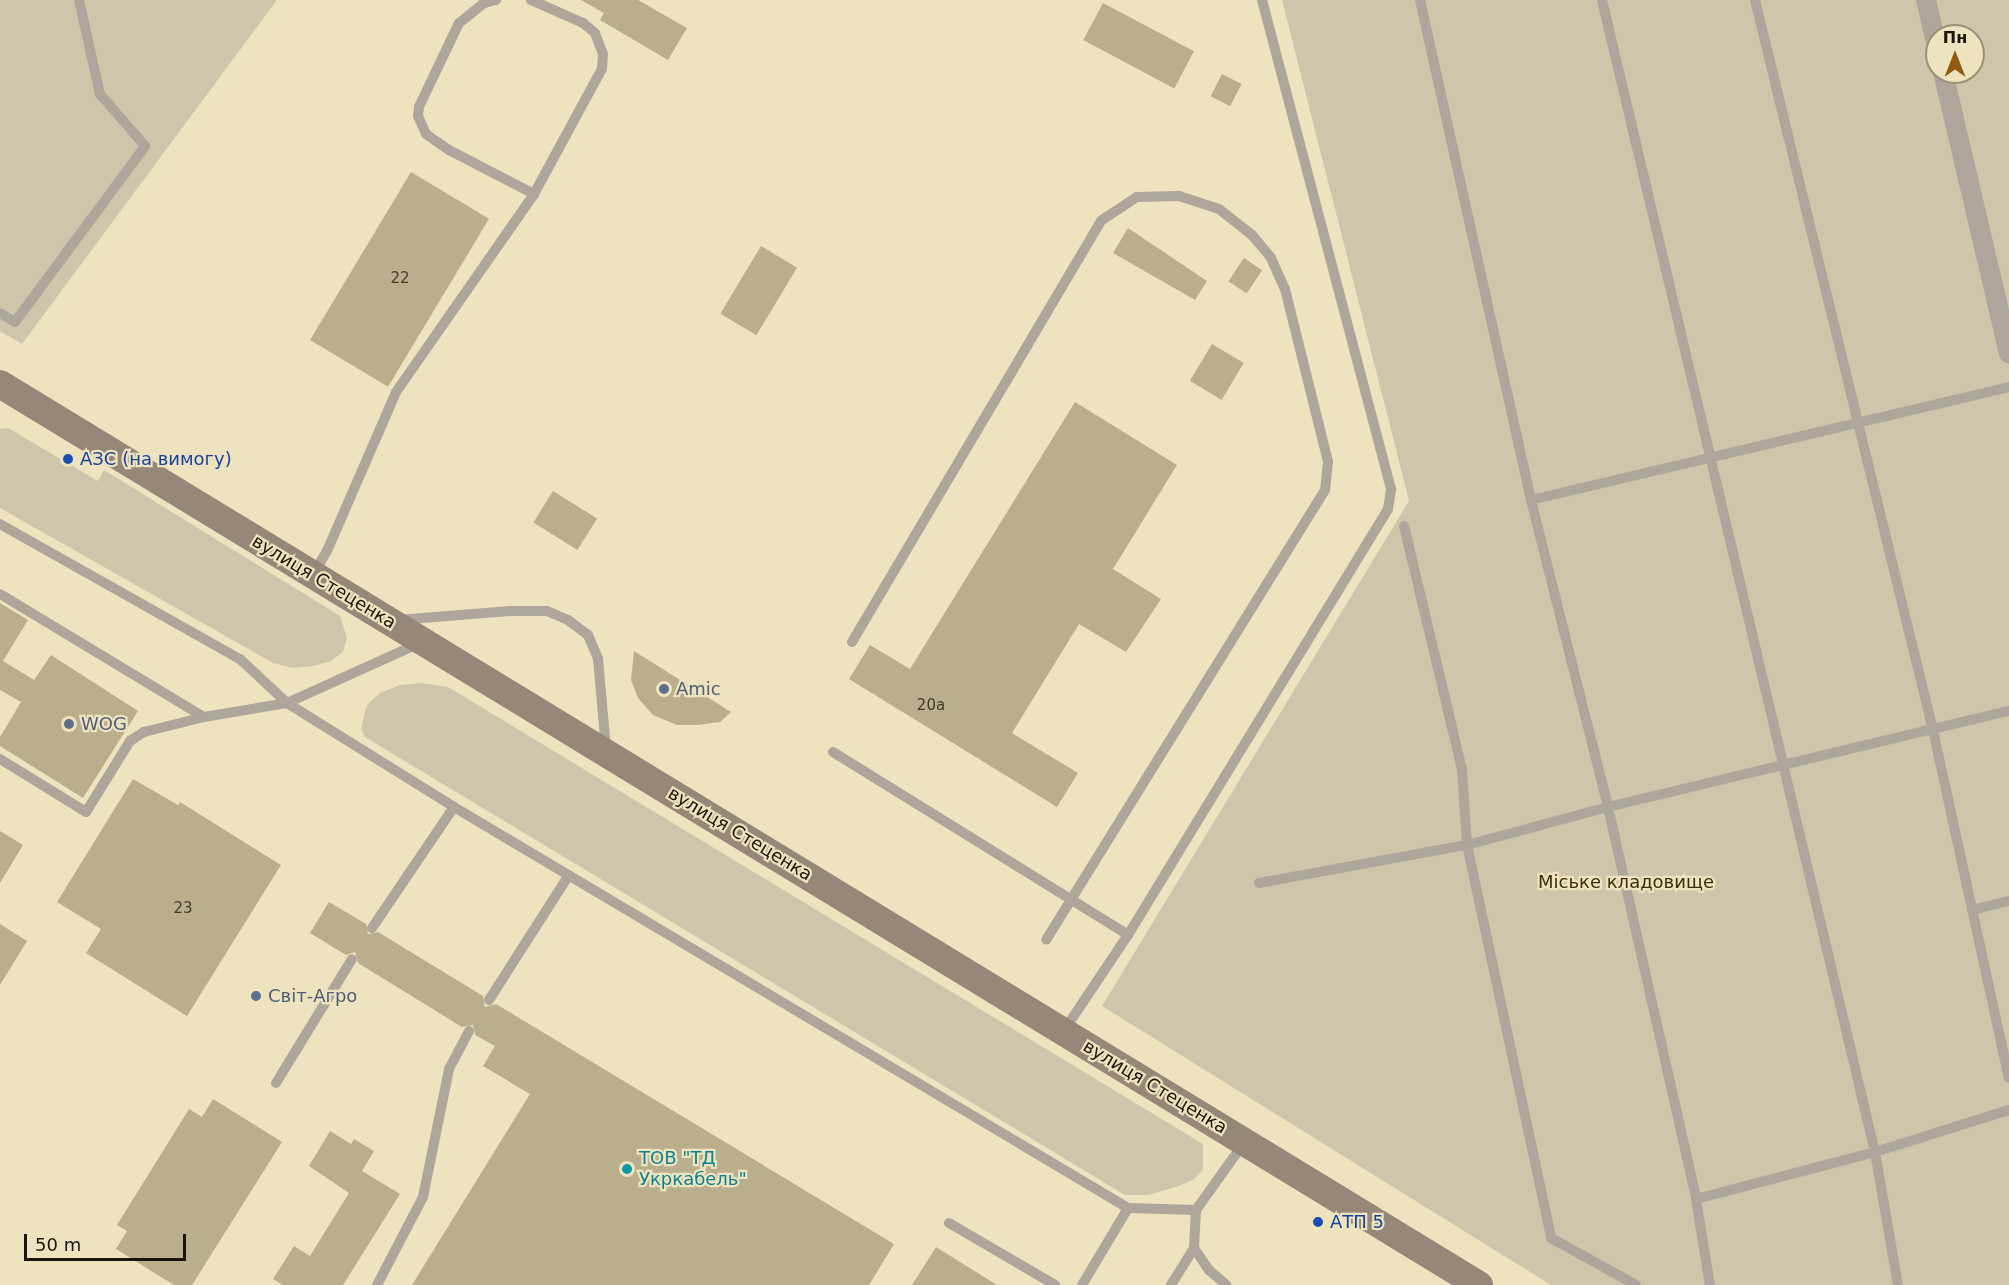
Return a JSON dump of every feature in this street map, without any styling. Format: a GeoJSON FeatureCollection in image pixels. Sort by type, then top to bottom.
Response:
{"type":"FeatureCollection","features":[{"type":"Feature","properties":{"kind":"main road","name":"вулиця Стеценка"},"geometry":{"type":"LineString","coordinates":[[0,384],[1479,1285]]}},
{"type":"Feature","properties":{"kind":"street"},"geometry":{"type":"LineString","coordinates":[[1926,0],[1932,24]]}},
{"type":"Feature","properties":{"kind":"street"},"geometry":{"type":"LineString","coordinates":[[1946,84],[2009,353]]}},
{"type":"Feature","properties":{"kind":"lane"},"geometry":{"type":"LineString","coordinates":[[0,313],[15,322],[145,146],[100,94],[79,0]]}},
{"type":"Feature","properties":{"kind":"lane"},"geometry":{"type":"LineString","coordinates":[[496,0],[484,3],[459,23],[419,107],[418,116],[426,135],[449,150],[534,194]]}},
{"type":"Feature","properties":{"kind":"lane"},"geometry":{"type":"LineString","coordinates":[[313,575],[327,551],[396,392],[534,194],[602,69],[603,54],[595,33],[583,22],[531,0]]}},
{"type":"Feature","properties":{"kind":"lane"},"geometry":{"type":"LineString","coordinates":[[1063,1032],[1128,935],[1388,509],[1391,489],[1262,0]]}},
{"type":"Feature","properties":{"kind":"lane"},"geometry":{"type":"LineString","coordinates":[[1420,0],[1531,500],[1608,807],[1696,1199],[1710,1285]]}},
{"type":"Feature","properties":{"kind":"lane"},"geometry":{"type":"LineString","coordinates":[[1602,0],[1875,1152],[1898,1285]]}},
{"type":"Feature","properties":{"kind":"lane"},"geometry":{"type":"LineString","coordinates":[[1755,0],[1933,730],[2009,1078]]}},
{"type":"Feature","properties":{"kind":"lane"},"geometry":{"type":"LineString","coordinates":[[852,642],[1102,220],[1137,197],[1179,196],[1219,208],[1252,235],[1271,258],[1285,289],[1328,462],[1325,490],[1074,900],[1046,940]]}},
{"type":"Feature","properties":{"kind":"lane"},"geometry":{"type":"LineString","coordinates":[[1531,500],[2009,387]]}},
{"type":"Feature","properties":{"kind":"lane"},"geometry":{"type":"LineString","coordinates":[[0,524],[240,659],[287,703],[454,807],[1128,1208],[1196,1210]]}},
{"type":"Feature","properties":{"kind":"lane"},"geometry":{"type":"LineString","coordinates":[[1404,526],[1462,769],[1467,845],[1551,1238],[1636,1285]]}},
{"type":"Feature","properties":{"kind":"lane"},"geometry":{"type":"LineString","coordinates":[[0,594],[204,717]]}},
{"type":"Feature","properties":{"kind":"lane"},"geometry":{"type":"LineString","coordinates":[[388,621],[511,610],[548,611],[568,620],[588,635],[598,659],[606,753]]}},
{"type":"Feature","properties":{"kind":"lane"},"geometry":{"type":"LineString","coordinates":[[0,759],[86,812],[130,741],[144,732],[204,717],[287,703],[423,642]]}},
{"type":"Feature","properties":{"kind":"lane"},"geometry":{"type":"LineString","coordinates":[[1259,882],[1467,845],[1608,807],[2009,711]]}},
{"type":"Feature","properties":{"kind":"lane"},"geometry":{"type":"LineString","coordinates":[[833,753],[1128,935]]}},
{"type":"Feature","properties":{"kind":"lane"},"geometry":{"type":"LineString","coordinates":[[372,928],[454,807]]}},
{"type":"Feature","properties":{"kind":"lane"},"geometry":{"type":"LineString","coordinates":[[489,1000],[569,874]]}},
{"type":"Feature","properties":{"kind":"lane"},"geometry":{"type":"LineString","coordinates":[[1972,910],[2009,901]]}},
{"type":"Feature","properties":{"kind":"lane"},"geometry":{"type":"LineString","coordinates":[[276,1083],[352,959]]}},
{"type":"Feature","properties":{"kind":"lane"},"geometry":{"type":"LineString","coordinates":[[377,1285],[423,1197],[449,1069],[469,1031]]}},
{"type":"Feature","properties":{"kind":"lane"},"geometry":{"type":"LineString","coordinates":[[1696,1199],[1875,1152],[2009,1110]]}},
{"type":"Feature","properties":{"kind":"lane"},"geometry":{"type":"LineString","coordinates":[[1171,1285],[1194,1248],[1196,1210],[1245,1141]]}},
{"type":"Feature","properties":{"kind":"lane"},"geometry":{"type":"LineString","coordinates":[[1083,1285],[1128,1208]]}},
{"type":"Feature","properties":{"kind":"lane"},"geometry":{"type":"LineString","coordinates":[[949,1223],[1054,1285]]}},
{"type":"Feature","properties":{"kind":"lane"},"geometry":{"type":"LineString","coordinates":[[1194,1248],[1209,1270],[1226,1285]]}},
{"type":"Feature","properties":{"kind":"green space"},"geometry":{"type":"Polygon","coordinates":[[[0,0],[277,0],[22,344],[0,331],[0,0]]]}},
{"type":"Feature","properties":{"kind":"green space","name":"Міське кладовище"},"geometry":{"type":"Polygon","coordinates":[[[1282,0],[2009,0],[2009,1285],[1551,1285],[1102,1006],[1409,501],[1282,0]]]}},
{"type":"Feature","properties":{"kind":"green space"},"geometry":{"type":"Polygon","coordinates":[[[8,428],[98,481],[104,470],[340,616],[347,638],[343,652],[331,661],[313,666],[293,668],[273,663],[0,508],[0,429],[8,428]]]}},
{"type":"Feature","properties":{"kind":"green space"},"geometry":{"type":"Polygon","coordinates":[[[422,683],[448,687],[1203,1144],[1203,1170],[1194,1179],[1179,1186],[1148,1195],[1125,1195],[365,737],[361,728],[367,705],[380,693],[400,685],[422,683]]]}},
{"type":"Feature","properties":{"kind":"building"},"geometry":{"type":"Polygon","coordinates":[[[581,0],[638,0],[687,28],[668,60],[600,20],[604,13],[581,0]]]}},
{"type":"Feature","properties":{"kind":"building"},"geometry":{"type":"Polygon","coordinates":[[[1103,3],[1194,51],[1174,88],[1083,40],[1103,3]]]}},
{"type":"Feature","properties":{"kind":"building"},"geometry":{"type":"Polygon","coordinates":[[[1222,74],[1242,84],[1230,106],[1211,96],[1222,74]]]}},
{"type":"Feature","properties":{"kind":"building"},"geometry":{"type":"Polygon","coordinates":[[[411,172],[489,219],[388,387],[310,340],[411,172]]]}},
{"type":"Feature","properties":{"kind":"building"},"geometry":{"type":"Polygon","coordinates":[[[1128,228],[1207,281],[1195,300],[1113,253],[1128,228]]]}},
{"type":"Feature","properties":{"kind":"building"},"geometry":{"type":"Polygon","coordinates":[[[761,246],[797,268],[756,335],[720,314],[761,246]]]}},
{"type":"Feature","properties":{"kind":"building"},"geometry":{"type":"Polygon","coordinates":[[[1244,258],[1262,270],[1247,294],[1228,281],[1244,258]]]}},
{"type":"Feature","properties":{"kind":"building"},"geometry":{"type":"Polygon","coordinates":[[[1212,344],[1244,363],[1222,400],[1190,381],[1212,344]]]}},
{"type":"Feature","properties":{"kind":"building"},"geometry":{"type":"Polygon","coordinates":[[[1075,402],[1177,465],[1113,569],[1161,599],[1126,652],[1079,624],[1012,733],[1078,773],[1057,807],[849,679],[870,645],[910,669],[1075,402]]]}},
{"type":"Feature","properties":{"kind":"building"},"geometry":{"type":"Polygon","coordinates":[[[553,491],[597,519],[577,550],[533,522],[553,491]]]}},
{"type":"Feature","properties":{"kind":"building","name":"WOG"},"geometry":{"type":"Polygon","coordinates":[[[0,603],[28,620],[3,661],[34,680],[51,655],[138,711],[83,798],[0,746],[0,737],[21,702],[0,690],[0,603]]]}},
{"type":"Feature","properties":{"kind":"building","name":"Amic"},"geometry":{"type":"Polygon","coordinates":[[[634,651],[731,712],[720,722],[697,725],[677,725],[653,715],[638,698],[631,680],[634,651]]]}},
{"type":"Feature","properties":{"kind":"building"},"geometry":{"type":"Polygon","coordinates":[[[133,779],[178,805],[180,802],[281,865],[187,1016],[86,953],[101,929],[57,902],[133,779]]]}},
{"type":"Feature","properties":{"kind":"building"},"geometry":{"type":"Polygon","coordinates":[[[0,831],[23,845],[0,883],[0,831]]]}},
{"type":"Feature","properties":{"kind":"building","name":"ТОВ \"ТД Укркабель\""},"geometry":{"type":"Polygon","coordinates":[[[329,902],[366,924],[368,934],[378,932],[483,996],[485,1007],[496,1004],[894,1244],[869,1285],[412,1285],[530,1094],[483,1066],[495,1046],[475,1035],[473,1025],[462,1027],[358,963],[355,952],[346,955],[310,933],[329,902]]]}},
{"type":"Feature","properties":{"kind":"building"},"geometry":{"type":"Polygon","coordinates":[[[0,924],[27,941],[0,985],[0,924]]]}},
{"type":"Feature","properties":{"kind":"building"},"geometry":{"type":"Polygon","coordinates":[[[213,1099],[282,1142],[192,1285],[174,1285],[116,1249],[127,1231],[117,1225],[189,1109],[202,1117],[213,1099]]]}},
{"type":"Feature","properties":{"kind":"building"},"geometry":{"type":"Polygon","coordinates":[[[330,1131],[351,1144],[354,1139],[374,1151],[362,1171],[400,1194],[343,1285],[283,1285],[273,1279],[294,1246],[310,1256],[349,1193],[309,1166],[330,1131]]]}},
{"type":"Feature","properties":{"kind":"building"},"geometry":{"type":"Polygon","coordinates":[[[936,1247],[997,1285],[912,1285],[936,1247]]]}},
{"type":"Feature","properties":{"kind":"place","name":"АЗС (на вимогу)"},"geometry":{"type":"Point","coordinates":[68,459]}},
{"type":"Feature","properties":{"kind":"place","name":"Amic"},"geometry":{"type":"Point","coordinates":[664,689]}},
{"type":"Feature","properties":{"kind":"place","name":"WOG"},"geometry":{"type":"Point","coordinates":[69,724]}},
{"type":"Feature","properties":{"kind":"place","name":"Світ-Агро"},"geometry":{"type":"Point","coordinates":[256,996]}},
{"type":"Feature","properties":{"kind":"place","name":"ТОВ \"ТД Укркабель\""},"geometry":{"type":"Point","coordinates":[627,1169]}},
{"type":"Feature","properties":{"kind":"place","name":"АТП 5"},"geometry":{"type":"Point","coordinates":[1318,1222]}}]}
